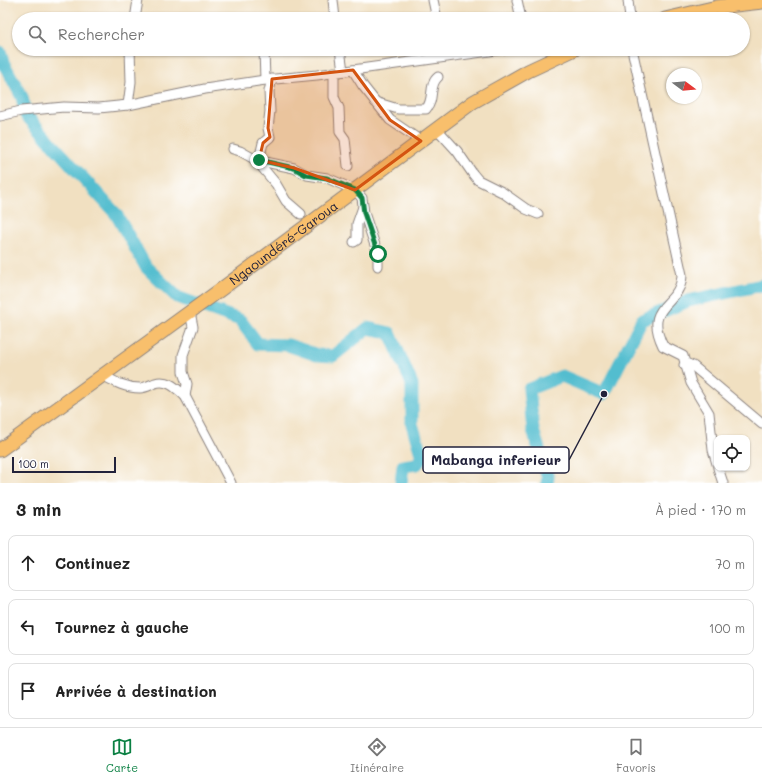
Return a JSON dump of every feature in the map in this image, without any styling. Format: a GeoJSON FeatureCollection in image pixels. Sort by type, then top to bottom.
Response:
{"type":"FeatureCollection","features":[{"type":"Feature","properties":{"kind":"highway"},"geometry":{"type":"LineString","coordinates":[[689,12],[717,4],[762,2]]}},
{"type":"Feature","properties":{"kind":"highway","name":"Ngaoundéré-Garoua"},"geometry":{"type":"LineString","coordinates":[[0,450],[104,376],[420,141],[488,93],[528,71],[560,56]]}},
{"type":"Feature","properties":{"kind":"street"},"geometry":{"type":"LineString","coordinates":[[136,12],[138,0]]}},
{"type":"Feature","properties":{"kind":"street"},"geometry":{"type":"LineString","coordinates":[[333,0],[334,12]]}},
{"type":"Feature","properties":{"kind":"street"},"geometry":{"type":"LineString","coordinates":[[433,0],[436,12]]}},
{"type":"Feature","properties":{"kind":"street"},"geometry":{"type":"LineString","coordinates":[[517,0],[520,12]]}},
{"type":"Feature","properties":{"kind":"street"},"geometry":{"type":"LineString","coordinates":[[628,0],[629,12]]}},
{"type":"Feature","properties":{"kind":"street"},"geometry":{"type":"LineString","coordinates":[[128,105],[131,82],[130,56]]}},
{"type":"Feature","properties":{"kind":"street"},"geometry":{"type":"LineString","coordinates":[[258,160],[263,143],[270,137],[268,128],[270,111],[269,91],[265,56]]}},
{"type":"Feature","properties":{"kind":"street"},"geometry":{"type":"LineString","coordinates":[[339,56],[334,97],[339,108],[340,132],[345,139],[348,166]]}},
{"type":"Feature","properties":{"kind":"street"},"geometry":{"type":"LineString","coordinates":[[0,116],[25,111],[64,107],[99,108],[128,105],[205,89],[353,70],[436,56]]}},
{"type":"Feature","properties":{"kind":"street"},"geometry":{"type":"LineString","coordinates":[[634,56],[682,275],[682,281],[678,290],[658,314],[663,346],[680,354],[696,393],[706,406],[709,413],[714,453]]}},
{"type":"Feature","properties":{"kind":"street"},"geometry":{"type":"LineString","coordinates":[[353,70],[375,102],[390,120],[420,141]]}},
{"type":"Feature","properties":{"kind":"street"},"geometry":{"type":"LineString","coordinates":[[375,102],[398,109],[426,109],[430,105],[431,90],[435,80],[438,77]]}},
{"type":"Feature","properties":{"kind":"street"},"geometry":{"type":"LineString","coordinates":[[437,129],[458,151],[478,180],[502,192],[526,209],[538,214]]}},
{"type":"Feature","properties":{"kind":"street"},"geometry":{"type":"LineString","coordinates":[[233,149],[258,160],[294,168],[306,175],[327,178],[355,190],[362,198],[363,207],[378,254],[378,266]]}},
{"type":"Feature","properties":{"kind":"street"},"geometry":{"type":"LineString","coordinates":[[258,160],[276,184],[286,201],[301,214]]}},
{"type":"Feature","properties":{"kind":"street"},"geometry":{"type":"LineString","coordinates":[[354,242],[357,240],[357,224],[363,207]]}},
{"type":"Feature","properties":{"kind":"street"},"geometry":{"type":"LineString","coordinates":[[185,396],[187,384],[183,372],[183,355],[193,327],[193,310]]}},
{"type":"Feature","properties":{"kind":"street"},"geometry":{"type":"LineString","coordinates":[[684,365],[688,364],[693,366],[762,424]]}},
{"type":"Feature","properties":{"kind":"street"},"geometry":{"type":"LineString","coordinates":[[104,376],[117,384],[130,387],[141,388],[158,382],[166,382],[174,386],[185,396],[231,483]]}},
{"type":"Feature","properties":{"kind":"street"},"geometry":{"type":"LineString","coordinates":[[719,471],[723,483]]}},
{"type":"Feature","properties":{"kind":"highlighted area"},"geometry":{"type":"Polygon","coordinates":[[[353,70],[390,120],[421,141],[355,190],[294,168],[259,160],[263,143],[270,137],[268,128],[272,79],[353,70]]]}},
{"type":"Feature","properties":{"kind":"waterway"},"geometry":{"type":"LineString","coordinates":[[0,52],[3,62],[22,97],[26,115],[116,214],[146,267],[177,297],[240,320],[258,344],[288,345],[317,355],[333,356],[368,328],[390,333],[412,384],[412,424],[422,457],[417,464],[403,466],[401,483]]}},
{"type":"Feature","properties":{"kind":"waterway"},"geometry":{"type":"LineString","coordinates":[[547,483],[548,478],[533,430],[529,389],[562,376],[604,394],[642,320],[688,301],[762,285]]}},
{"type":"Feature","properties":{"kind":"place","name":"Mabanga inferieur"},"geometry":{"type":"Point","coordinates":[604,394]}},
{"type":"Feature","properties":{"kind":"route"},"geometry":{"type":"LineString","coordinates":[[259,160],[294,168],[306,175],[327,178],[355,190],[362,198],[364,213],[378,254]]}}]}
